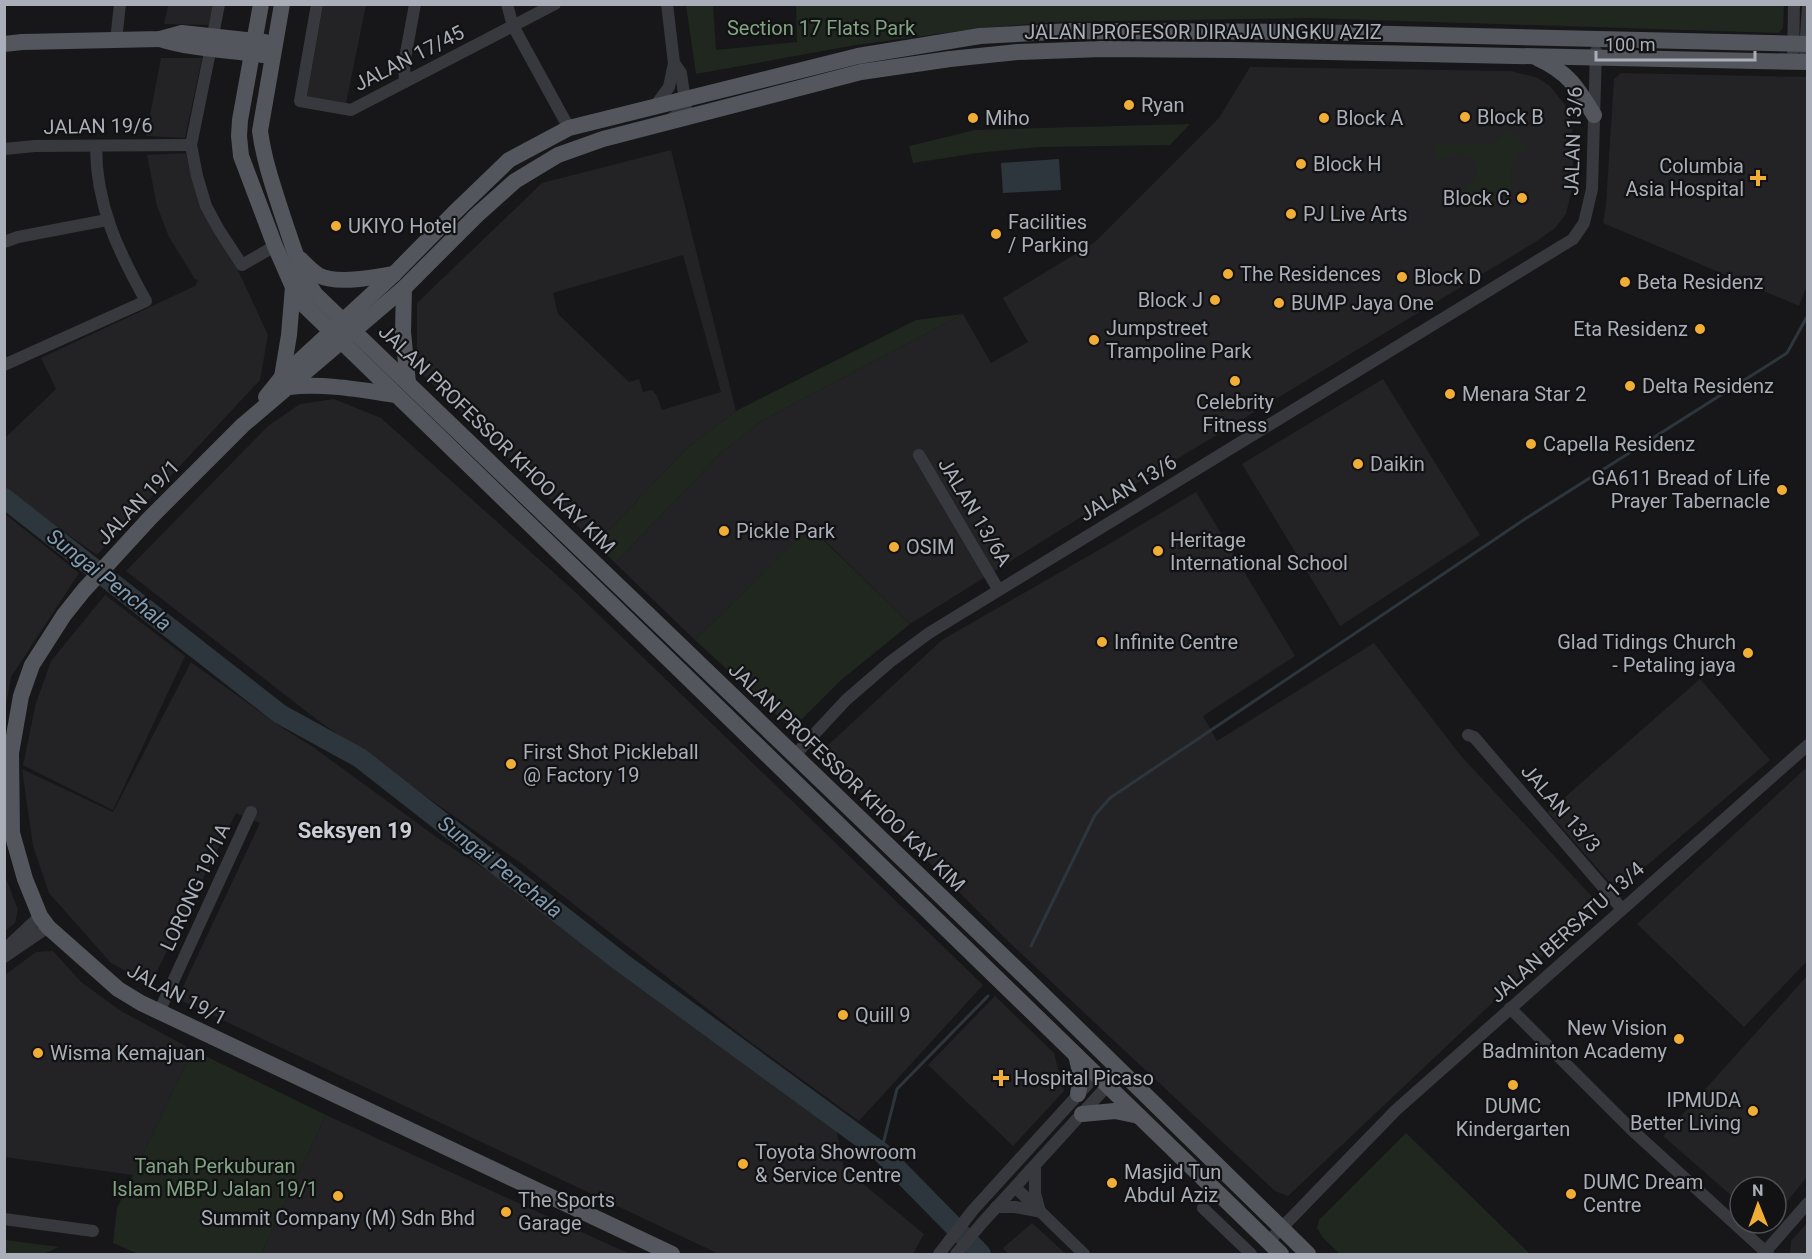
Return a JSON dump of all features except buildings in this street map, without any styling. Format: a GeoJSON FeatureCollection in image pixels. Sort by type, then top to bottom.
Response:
{"type":"FeatureCollection","features":[{"type":"Feature","properties":{"kind":"main road"},"geometry":{"type":"LineString","coordinates":[[261,4],[238,136],[241,156],[293,287],[305,306],[343,331]]}},
{"type":"Feature","properties":{"kind":"main road"},"geometry":{"type":"LineString","coordinates":[[282,4],[260,131],[263,149],[296,256],[306,280],[343,331]]}},
{"type":"Feature","properties":{"kind":"main road","name":"JALAN PROFESOR DIRAJA UNGKU AZIZ"},"geometry":{"type":"LineString","coordinates":[[399,281],[497,170],[509,160],[569,128],[858,56],[980,36],[1071,31],[1596,38],[1802,44]]}},
{"type":"Feature","properties":{"kind":"main road"},"geometry":{"type":"LineString","coordinates":[[4,44],[160,39],[181,46],[212,41],[274,50]]}},
{"type":"Feature","properties":{"kind":"main road","name":"JALAN PROFESOR DIRAJA UNGKU AZIZ"},"geometry":{"type":"LineString","coordinates":[[343,331],[515,181],[558,155],[580,146],[861,72],[1018,52],[1102,49],[1802,62]]}},
{"type":"Feature","properties":{"kind":"main road"},"geometry":{"type":"LineString","coordinates":[[1534,56],[1563,72],[1582,93],[1594,115]]}},
{"type":"Feature","properties":{"kind":"main road"},"geometry":{"type":"LineString","coordinates":[[293,287],[286,382],[402,389],[403,332],[399,281],[327,277],[319,275],[296,256]]}},
{"type":"Feature","properties":{"kind":"main road","name":"JALAN 19/1"},"geometry":{"type":"LineString","coordinates":[[343,331],[286,382],[150,518],[84,590],[64,615],[32,665],[21,696],[11,753],[12,833],[25,879],[44,921],[118,989],[159,1012],[672,1254]]}},
{"type":"Feature","properties":{"kind":"main road","name":"JALAN PROFESSOR KHOO KAY KIM"},"geometry":{"type":"LineString","coordinates":[[343,331],[1075,1054],[1103,1078],[1281,1254]]}},
{"type":"Feature","properties":{"kind":"main road","name":"JALAN PROFESSOR KHOO KAY KIM"},"geometry":{"type":"LineString","coordinates":[[402,389],[794,756],[1160,1108],[1308,1254]]}},
{"type":"Feature","properties":{"kind":"main road"},"geometry":{"type":"LineString","coordinates":[[1081,1033],[1103,1078],[1116,1076],[1160,1108]]}},
{"type":"Feature","properties":{"kind":"main road"},"geometry":{"type":"LineString","coordinates":[[1075,1054],[1082,1076],[1078,1094]]}},
{"type":"Feature","properties":{"kind":"main road"},"geometry":{"type":"LineString","coordinates":[[1082,1113],[1115,1111],[1140,1117]]}},
{"type":"Feature","properties":{"kind":"street"},"geometry":{"type":"LineString","coordinates":[[116,40],[120,4]]}},
{"type":"Feature","properties":{"kind":"street"},"geometry":{"type":"LineString","coordinates":[[219,4],[191,145],[197,176],[206,206],[242,265],[275,246]]}},
{"type":"Feature","properties":{"kind":"street","name":"JALAN 17/45"},"geometry":{"type":"LineString","coordinates":[[317,4],[300,101],[351,110],[555,4]]}},
{"type":"Feature","properties":{"kind":"street"},"geometry":{"type":"LineString","coordinates":[[405,82],[404,64],[415,4]]}},
{"type":"Feature","properties":{"kind":"street"},"geometry":{"type":"LineString","coordinates":[[507,4],[513,26],[569,128]]}},
{"type":"Feature","properties":{"kind":"street"},"geometry":{"type":"LineString","coordinates":[[655,106],[669,87],[674,63],[667,4]]}},
{"type":"Feature","properties":{"kind":"street"},"geometry":{"type":"LineString","coordinates":[[1794,4],[1802,44]]}},
{"type":"Feature","properties":{"kind":"street"},"geometry":{"type":"LineString","coordinates":[[1802,62],[1802,44],[1808,7]]}},
{"type":"Feature","properties":{"kind":"street","name":"JALAN 13/6"},"geometry":{"type":"LineString","coordinates":[[794,756],[846,700],[890,662],[929,633],[1546,257],[1573,238],[1584,223],[1592,189],[1596,38]]}},
{"type":"Feature","properties":{"kind":"street"},"geometry":{"type":"LineString","coordinates":[[662,124],[686,108],[681,73],[674,63]]}},
{"type":"Feature","properties":{"kind":"street","name":"JALAN 19/6"},"geometry":{"type":"LineString","coordinates":[[4,149],[35,146],[191,145]]}},
{"type":"Feature","properties":{"kind":"street"},"geometry":{"type":"LineString","coordinates":[[4,365],[146,302],[107,220],[98,179],[96,146]]}},
{"type":"Feature","properties":{"kind":"street"},"geometry":{"type":"LineString","coordinates":[[4,243],[18,237],[107,220]]}},
{"type":"Feature","properties":{"kind":"street","name":"JALAN 13/6A"},"geometry":{"type":"LineString","coordinates":[[919,455],[998,589]]}},
{"type":"Feature","properties":{"kind":"street","name":"JALAN 13/3"},"geometry":{"type":"LineString","coordinates":[[1468,735],[1474,737],[1622,909]]}},
{"type":"Feature","properties":{"kind":"street","name":"JALAN BERSATU 13/4"},"geometry":{"type":"LineString","coordinates":[[1268,1242],[1396,1110],[1808,745]]}},
{"type":"Feature","properties":{"kind":"street","name":"LORONG 19/1A"},"geometry":{"type":"LineString","coordinates":[[159,1012],[251,812]]}},
{"type":"Feature","properties":{"kind":"street"},"geometry":{"type":"LineString","coordinates":[[4,950],[44,921]]}},
{"type":"Feature","properties":{"kind":"street"},"geometry":{"type":"LineString","coordinates":[[4,957],[44,921]]}},
{"type":"Feature","properties":{"kind":"street"},"geometry":{"type":"LineString","coordinates":[[1510,1008],[1632,1130],[1766,1253],[1808,1203]]}},
{"type":"Feature","properties":{"kind":"street"},"geometry":{"type":"LineString","coordinates":[[941,1252],[973,1210],[1078,1094],[1103,1078]]}},
{"type":"Feature","properties":{"kind":"street"},"geometry":{"type":"LineString","coordinates":[[956,1254],[1082,1113],[1103,1078]]}},
{"type":"Feature","properties":{"kind":"street"},"geometry":{"type":"LineString","coordinates":[[1015,1187],[1017,1163]]}},
{"type":"Feature","properties":{"kind":"street"},"geometry":{"type":"LineString","coordinates":[[1035,1166],[1035,1193],[1041,1213]]}},
{"type":"Feature","properties":{"kind":"street"},"geometry":{"type":"LineString","coordinates":[[989,1194],[1004,1187],[1015,1187],[1084,1254]]}},
{"type":"Feature","properties":{"kind":"street"},"geometry":{"type":"LineString","coordinates":[[996,1207],[1025,1208],[1041,1213]]}},
{"type":"Feature","properties":{"kind":"street"},"geometry":{"type":"LineString","coordinates":[[1203,1208],[1251,1254]]}},
{"type":"Feature","properties":{"kind":"street"},"geometry":{"type":"LineString","coordinates":[[4,1219],[93,1231]]}},
{"type":"Feature","properties":{"kind":"shaded area"},"geometry":{"type":"Polygon","coordinates":[[[168,5],[213,5],[209,25],[164,24],[168,5]]]}},
{"type":"Feature","properties":{"kind":"shaded area"},"geometry":{"type":"Polygon","coordinates":[[[323,5],[366,5],[346,103],[307,96],[323,5]]]}},
{"type":"Feature","properties":{"kind":"shaded area"},"geometry":{"type":"Polygon","coordinates":[[[161,58],[202,58],[185,138],[146,136],[161,58]]]}},
{"type":"Feature","properties":{"kind":"shaded area"},"geometry":{"type":"Polygon","coordinates":[[[1250,67],[1511,71],[1538,78],[1550,86],[1565,105],[1571,122],[1573,185],[1566,214],[1555,228],[1537,241],[1081,517],[910,624],[811,527],[695,640],[615,563],[723,451],[763,420],[963,314],[991,363],[1028,342],[1003,298],[1095,242],[1219,118],[1250,67]]]}},
{"type":"Feature","properties":{"kind":"shaded area"},"geometry":{"type":"Polygon","coordinates":[[[1621,73],[1807,77],[1808,283],[1799,306],[1603,223],[1614,79],[1621,73]]]}},
{"type":"Feature","properties":{"kind":"shaded area"},"geometry":{"type":"Polygon","coordinates":[[[671,150],[736,411],[688,447],[596,544],[417,369],[417,303],[542,183],[671,150]],[[683,255],[553,293],[558,314],[629,382],[639,379],[643,392],[652,390],[662,410],[721,392],[683,255]]]}},
{"type":"Feature","properties":{"kind":"shaded area"},"geometry":{"type":"Polygon","coordinates":[[[186,153],[196,191],[208,222],[217,239],[231,255],[268,335],[260,380],[97,555],[5,490],[5,438],[56,389],[41,358],[195,286],[198,280],[195,279],[169,237],[157,206],[147,155],[186,153]]]}},
{"type":"Feature","properties":{"kind":"shaded area"},"geometry":{"type":"Polygon","coordinates":[[[1059,159],[1061,190],[1003,193],[1001,163],[1059,159]]]}},
{"type":"Feature","properties":{"kind":"shaded area"},"geometry":{"type":"Polygon","coordinates":[[[1383,379],[1480,535],[1340,626],[1242,464],[1383,379]]]}},
{"type":"Feature","properties":{"kind":"shaded area"},"geometry":{"type":"Polygon","coordinates":[[[334,399],[381,418],[571,588],[983,985],[859,1121],[745,1038],[522,864],[320,722],[126,571],[268,426],[300,404],[334,399]]]}},
{"type":"Feature","properties":{"kind":"shaded area"},"geometry":{"type":"Polygon","coordinates":[[[1196,492],[1295,656],[1203,716],[1217,741],[1374,643],[1461,756],[1598,903],[1288,1196],[1275,1191],[1008,941],[826,759],[826,747],[942,640],[1196,492]]]}},
{"type":"Feature","properties":{"kind":"shaded area"},"geometry":{"type":"Polygon","coordinates":[[[5,514],[79,573],[11,677],[5,710],[5,514]]]}},
{"type":"Feature","properties":{"kind":"shaded area"},"geometry":{"type":"Polygon","coordinates":[[[105,595],[185,656],[113,810],[23,765],[36,703],[51,661],[105,595]]]}},
{"type":"Feature","properties":{"kind":"shaded area"},"geometry":{"type":"Polygon","coordinates":[[[191,662],[439,839],[509,885],[836,1128],[844,1168],[924,1234],[913,1254],[719,1254],[182,1001],[181,991],[260,823],[236,813],[153,979],[146,982],[111,963],[49,893],[33,846],[22,769],[113,812],[191,662]]]}},
{"type":"Feature","properties":{"kind":"shaded area"},"geometry":{"type":"Polygon","coordinates":[[[1700,679],[1770,760],[1625,884],[1612,885],[1548,812],[1700,679]]]}},
{"type":"Feature","properties":{"kind":"shaded area"},"geometry":{"type":"Polygon","coordinates":[[[1807,767],[1807,961],[1744,1027],[1637,924],[1807,767]]]}},
{"type":"Feature","properties":{"kind":"shaded area"},"geometry":{"type":"Polygon","coordinates":[[[4,873],[18,910],[15,923],[5,931],[4,873]]]}},
{"type":"Feature","properties":{"kind":"shaded area"},"geometry":{"type":"Polygon","coordinates":[[[53,951],[81,982],[121,1011],[193,1050],[133,1175],[5,1157],[5,975],[36,952],[53,951]]]}},
{"type":"Feature","properties":{"kind":"shaded area","name":"IPMUDA Better Living"},"geometry":{"type":"Polygon","coordinates":[[[1807,976],[1807,1177],[1788,1200],[1788,1175],[1728,1175],[1728,1193],[1663,1136],[1807,976]]]}},
{"type":"Feature","properties":{"kind":"shaded area","name":"Hospital Picaso"},"geometry":{"type":"Polygon","coordinates":[[[995,996],[1054,1053],[1064,1091],[1013,1146],[928,1065],[995,996]]]}},
{"type":"Feature","properties":{"kind":"shaded area"},"geometry":{"type":"Polygon","coordinates":[[[326,1115],[610,1245],[631,1254],[261,1254],[326,1115]]]}},
{"type":"Feature","properties":{"kind":"shaded area"},"geometry":{"type":"Polygon","coordinates":[[[1032,1223],[1066,1254],[1008,1254],[1003,1248],[1032,1223]]]}},
{"type":"Feature","properties":{"kind":"shaded area"},"geometry":{"type":"Polygon","coordinates":[[[1807,1223],[1807,1254],[1790,1254],[1791,1241],[1807,1223]]]}},
{"type":"Feature","properties":{"kind":"green space","name":"Section 17 Flats Park"},"geometry":{"type":"Polygon","coordinates":[[[796,4],[1784,5],[1783,28],[1779,33],[1310,18],[1057,22],[982,28],[856,45],[696,74],[686,5],[713,5],[716,50],[797,42],[796,4]]]}},
{"type":"Feature","properties":{"kind":"green space"},"geometry":{"type":"Polygon","coordinates":[[[1190,124],[1170,145],[1040,147],[977,153],[913,163],[909,146],[975,130],[1190,124]]]}},
{"type":"Feature","properties":{"kind":"green space"},"geometry":{"type":"Polygon","coordinates":[[[1505,130],[1516,135],[1526,147],[1516,154],[1512,164],[1512,188],[1470,212],[1459,194],[1470,186],[1475,177],[1477,169],[1475,161],[1461,154],[1451,155],[1439,161],[1434,143],[1490,144],[1500,139],[1505,130]]]}},
{"type":"Feature","properties":{"kind":"green space"},"geometry":{"type":"Polygon","coordinates":[[[963,314],[763,420],[723,451],[615,563],[596,544],[688,447],[736,411],[916,320],[963,314]]]}},
{"type":"Feature","properties":{"kind":"green space"},"geometry":{"type":"Polygon","coordinates":[[[810,527],[910,624],[840,681],[792,729],[695,640],[810,527]]]}},
{"type":"Feature","properties":{"kind":"green space","name":"Tanah Perkuburan Islam MBPJ Jalan 19/1"},"geometry":{"type":"Polygon","coordinates":[[[193,1050],[326,1115],[261,1254],[138,1254],[113,1243],[117,1208],[193,1050]]]}},
{"type":"Feature","properties":{"kind":"green space"},"geometry":{"type":"Polygon","coordinates":[[[1406,1133],[1530,1254],[1340,1254],[1323,1238],[1317,1228],[1319,1220],[1406,1133]]]}},
{"type":"Feature","properties":{"kind":"green space"},"geometry":{"type":"Polygon","coordinates":[[[5,1240],[59,1247],[43,1254],[5,1254],[5,1240]]]}},
{"type":"Feature","properties":{"kind":"waterway"},"geometry":{"type":"LineString","coordinates":[[1031,946],[1095,815],[1110,798],[1525,519],[1787,353],[1808,315]]}},
{"type":"Feature","properties":{"kind":"waterway","name":"Sungai Penchala"},"geometry":{"type":"LineString","coordinates":[[4,498],[280,714],[360,758],[621,962],[881,1152],[981,1254]]}},
{"type":"Feature","properties":{"kind":"waterway"},"geometry":{"type":"LineString","coordinates":[[881,1152],[897,1089],[988,996]]}},
{"type":"Feature","properties":{"kind":"place","name":"Ryan"},"geometry":{"type":"Point","coordinates":[1129,105]}},
{"type":"Feature","properties":{"kind":"place","name":"Block B"},"geometry":{"type":"Point","coordinates":[1465,117]}},
{"type":"Feature","properties":{"kind":"place","name":"Miho"},"geometry":{"type":"Point","coordinates":[973,118]}},
{"type":"Feature","properties":{"kind":"place","name":"Block A"},"geometry":{"type":"Point","coordinates":[1324,118]}},
{"type":"Feature","properties":{"kind":"place","name":"Block H"},"geometry":{"type":"Point","coordinates":[1301,164]}},
{"type":"Feature","properties":{"kind":"place","name":"Columbia Asia Hospital"},"geometry":{"type":"Point","coordinates":[1758,178]}},
{"type":"Feature","properties":{"kind":"place","name":"Block C"},"geometry":{"type":"Point","coordinates":[1522,198]}},
{"type":"Feature","properties":{"kind":"place","name":"PJ Live Arts"},"geometry":{"type":"Point","coordinates":[1291,214]}},
{"type":"Feature","properties":{"kind":"place","name":"UKIYO Hotel"},"geometry":{"type":"Point","coordinates":[336,226]}},
{"type":"Feature","properties":{"kind":"place","name":"Facilities / Parking"},"geometry":{"type":"Point","coordinates":[996,234]}},
{"type":"Feature","properties":{"kind":"place","name":"The Residences"},"geometry":{"type":"Point","coordinates":[1228,274]}},
{"type":"Feature","properties":{"kind":"place","name":"Block D"},"geometry":{"type":"Point","coordinates":[1402,277]}},
{"type":"Feature","properties":{"kind":"place","name":"Beta Residenz"},"geometry":{"type":"Point","coordinates":[1625,282]}},
{"type":"Feature","properties":{"kind":"place","name":"Block J"},"geometry":{"type":"Point","coordinates":[1215,300]}},
{"type":"Feature","properties":{"kind":"place","name":"BUMP Jaya One"},"geometry":{"type":"Point","coordinates":[1279,303]}},
{"type":"Feature","properties":{"kind":"place","name":"Eta Residenz"},"geometry":{"type":"Point","coordinates":[1700,329]}},
{"type":"Feature","properties":{"kind":"place","name":"Jumpstreet Trampoline Park"},"geometry":{"type":"Point","coordinates":[1094,340]}},
{"type":"Feature","properties":{"kind":"place","name":"Celebrity Fitness"},"geometry":{"type":"Point","coordinates":[1235,381]}},
{"type":"Feature","properties":{"kind":"place","name":"Delta Residenz"},"geometry":{"type":"Point","coordinates":[1630,386]}},
{"type":"Feature","properties":{"kind":"place","name":"Menara Star 2"},"geometry":{"type":"Point","coordinates":[1450,394]}},
{"type":"Feature","properties":{"kind":"place","name":"Capella Residenz"},"geometry":{"type":"Point","coordinates":[1531,444]}},
{"type":"Feature","properties":{"kind":"place","name":"Daikin"},"geometry":{"type":"Point","coordinates":[1358,464]}},
{"type":"Feature","properties":{"kind":"place","name":"GA611 Bread of Life Prayer Tabernacle"},"geometry":{"type":"Point","coordinates":[1782,490]}},
{"type":"Feature","properties":{"kind":"place","name":"Pickle Park"},"geometry":{"type":"Point","coordinates":[724,531]}},
{"type":"Feature","properties":{"kind":"place","name":"OSIM"},"geometry":{"type":"Point","coordinates":[894,547]}},
{"type":"Feature","properties":{"kind":"place","name":"Heritage International School"},"geometry":{"type":"Point","coordinates":[1158,551]}},
{"type":"Feature","properties":{"kind":"place","name":"Infinite Centre"},"geometry":{"type":"Point","coordinates":[1102,642]}},
{"type":"Feature","properties":{"kind":"place","name":"Glad Tidings Church - Petaling jaya"},"geometry":{"type":"Point","coordinates":[1748,653]}},
{"type":"Feature","properties":{"kind":"place","name":"First Shot Pickleball @ Factory 19"},"geometry":{"type":"Point","coordinates":[511,764]}},
{"type":"Feature","properties":{"kind":"place","name":"Quill 9"},"geometry":{"type":"Point","coordinates":[843,1015]}},
{"type":"Feature","properties":{"kind":"place","name":"New Vision Badminton Academy"},"geometry":{"type":"Point","coordinates":[1679,1039]}},
{"type":"Feature","properties":{"kind":"place","name":"Wisma Kemajuan"},"geometry":{"type":"Point","coordinates":[38,1053]}},
{"type":"Feature","properties":{"kind":"place","name":"Hospital Picaso"},"geometry":{"type":"Point","coordinates":[1001,1078]}},
{"type":"Feature","properties":{"kind":"place","name":"DUMC Kindergarten"},"geometry":{"type":"Point","coordinates":[1513,1085]}},
{"type":"Feature","properties":{"kind":"place","name":"IPMUDA Better Living"},"geometry":{"type":"Point","coordinates":[1753,1111]}},
{"type":"Feature","properties":{"kind":"place","name":"Toyota Showroom & Service Centre"},"geometry":{"type":"Point","coordinates":[743,1164]}},
{"type":"Feature","properties":{"kind":"place","name":"Masjid Tun Abdul Aziz"},"geometry":{"type":"Point","coordinates":[1112,1183]}},
{"type":"Feature","properties":{"kind":"place","name":"DUMC Dream Centre"},"geometry":{"type":"Point","coordinates":[1571,1194]}},
{"type":"Feature","properties":{"kind":"place","name":"Summit Company (M) Sdn Bhd"},"geometry":{"type":"Point","coordinates":[338,1196]}},
{"type":"Feature","properties":{"kind":"place","name":"The Sports Garage"},"geometry":{"type":"Point","coordinates":[506,1212]}},
{"type":"Feature","properties":{"kind":"district","name":"Seksyen 19"},"geometry":{"type":"Point","coordinates":[355,830]}}]}
